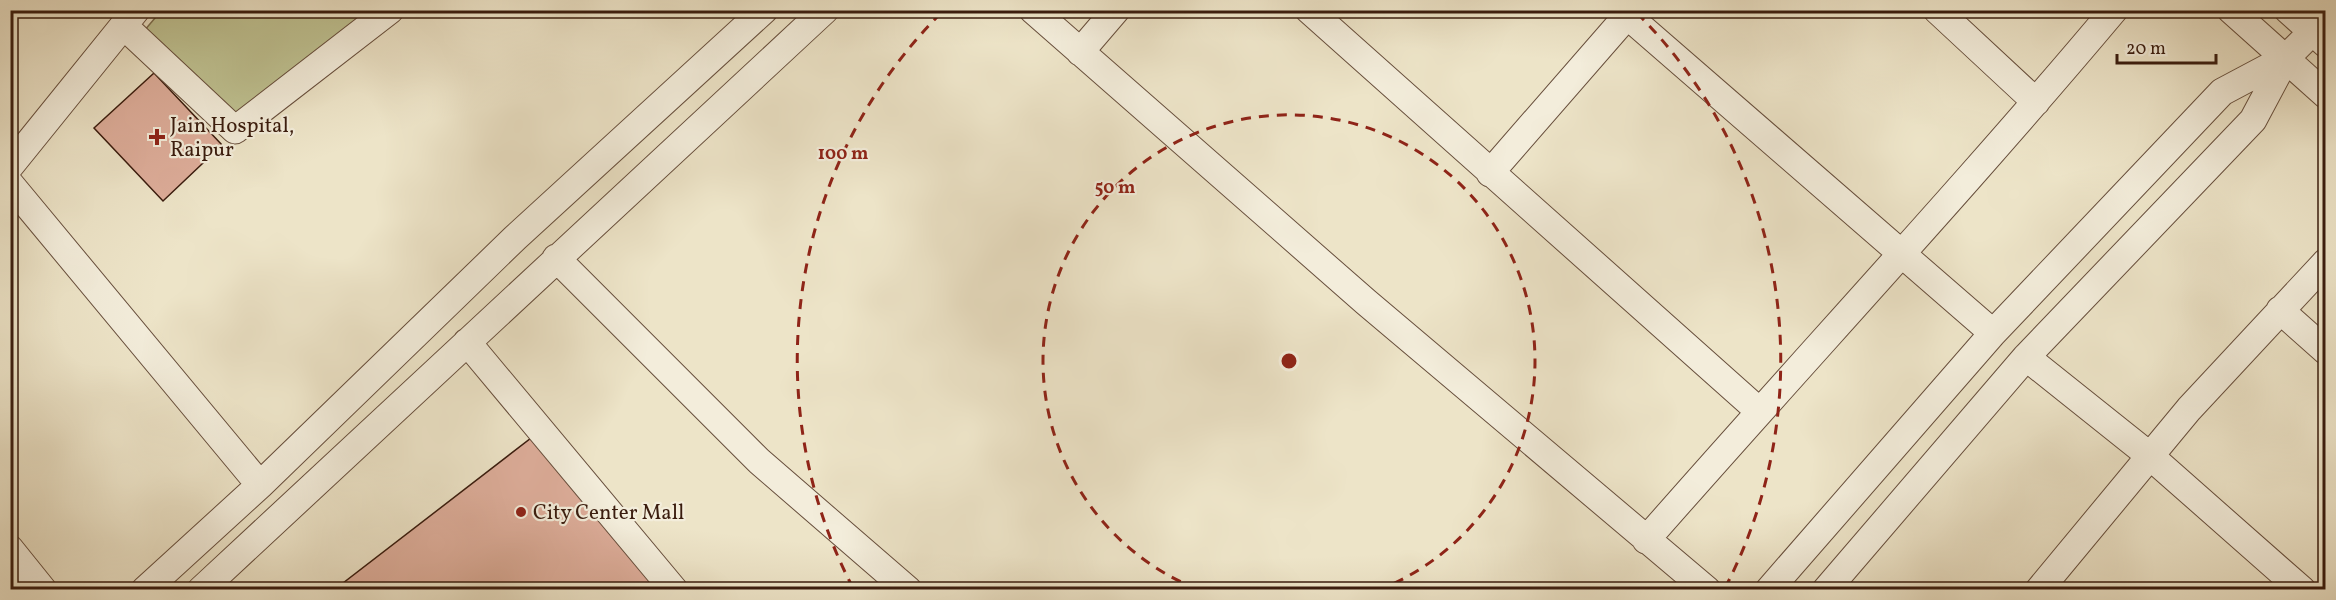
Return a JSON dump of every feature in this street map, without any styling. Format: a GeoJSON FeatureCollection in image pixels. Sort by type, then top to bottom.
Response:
{"type":"FeatureCollection","features":[{"type":"Feature","properties":{"kind":"street"},"geometry":{"type":"LineString","coordinates":[[10,166],[130,18],[235,130],[390,10]]}},
{"type":"Feature","properties":{"kind":"street"},"geometry":{"type":"LineString","coordinates":[[145,590],[260,484],[515,238],[764,10]]}},
{"type":"Feature","properties":{"kind":"street"},"geometry":{"type":"LineString","coordinates":[[201,590],[825,10]]}},
{"type":"Feature","properties":{"kind":"street"},"geometry":{"type":"LineString","coordinates":[[1034,10],[1366,303],[1707,590]]}},
{"type":"Feature","properties":{"kind":"street"},"geometry":{"type":"LineString","coordinates":[[1080,52],[1116,10]]}},
{"type":"Feature","properties":{"kind":"street"},"geometry":{"type":"LineString","coordinates":[[1309,10],[1759,411]]}},
{"type":"Feature","properties":{"kind":"street"},"geometry":{"type":"LineString","coordinates":[[1937,10],[2036,102]]}},
{"type":"Feature","properties":{"kind":"street"},"geometry":{"type":"LineString","coordinates":[[1646,540],[2036,102],[2114,10]]}},
{"type":"Feature","properties":{"kind":"street"},"geometry":{"type":"LineString","coordinates":[[2231,10],[2325,95]]}},
{"type":"Feature","properties":{"kind":"street"},"geometry":{"type":"LineString","coordinates":[[1770,589],[1993,333],[2222,92],[2286,58],[2321,31],[2288,10]]}},
{"type":"Feature","properties":{"kind":"street"},"geometry":{"type":"LineString","coordinates":[[1490,173],[1627,12],[1993,333]]}},
{"type":"Feature","properties":{"kind":"street"},"geometry":{"type":"LineString","coordinates":[[1826,590],[2026,357],[2253,120],[2286,58]]}},
{"type":"Feature","properties":{"kind":"street"},"geometry":{"type":"LineString","coordinates":[[10,184],[260,484]]}},
{"type":"Feature","properties":{"kind":"street"},"geometry":{"type":"LineString","coordinates":[[556,258],[759,461],[908,590]]}},
{"type":"Feature","properties":{"kind":"street"},"geometry":{"type":"LineString","coordinates":[[2039,590],[2189,409],[2325,262]]}},
{"type":"Feature","properties":{"kind":"street"},"geometry":{"type":"LineString","coordinates":[[2280,310],[2325,351]]}},
{"type":"Feature","properties":{"kind":"street"},"geometry":{"type":"LineString","coordinates":[[467,342],[674,590]]}},
{"type":"Feature","properties":{"kind":"street"},"geometry":{"type":"LineString","coordinates":[[2026,357],[2150,456],[2302,590]]}},
{"type":"Feature","properties":{"kind":"street"},"geometry":{"type":"LineString","coordinates":[[10,549],[43,590]]}},
{"type":"Feature","properties":{"kind":"green space"},"geometry":{"type":"Polygon","coordinates":[[[161,11],[378,11],[233,132],[138,38],[161,11]]]}},
{"type":"Feature","properties":{"kind":"building"},"geometry":{"type":"Polygon","coordinates":[[[154,73],[222,145],[163,201],[94,128],[154,73]]]}},
{"type":"Feature","properties":{"kind":"building","name":"City Center Mall"},"geometry":{"type":"Polygon","coordinates":[[[535,435],[681,590],[334,590],[535,435]]]}},
{"type":"Feature","properties":{"kind":"place","name":"Jain Hospital, Raipur"},"geometry":{"type":"Point","coordinates":[157,137]}},
{"type":"Feature","properties":{"kind":"place","name":"City Center Mall"},"geometry":{"type":"Point","coordinates":[521,512]}}]}
